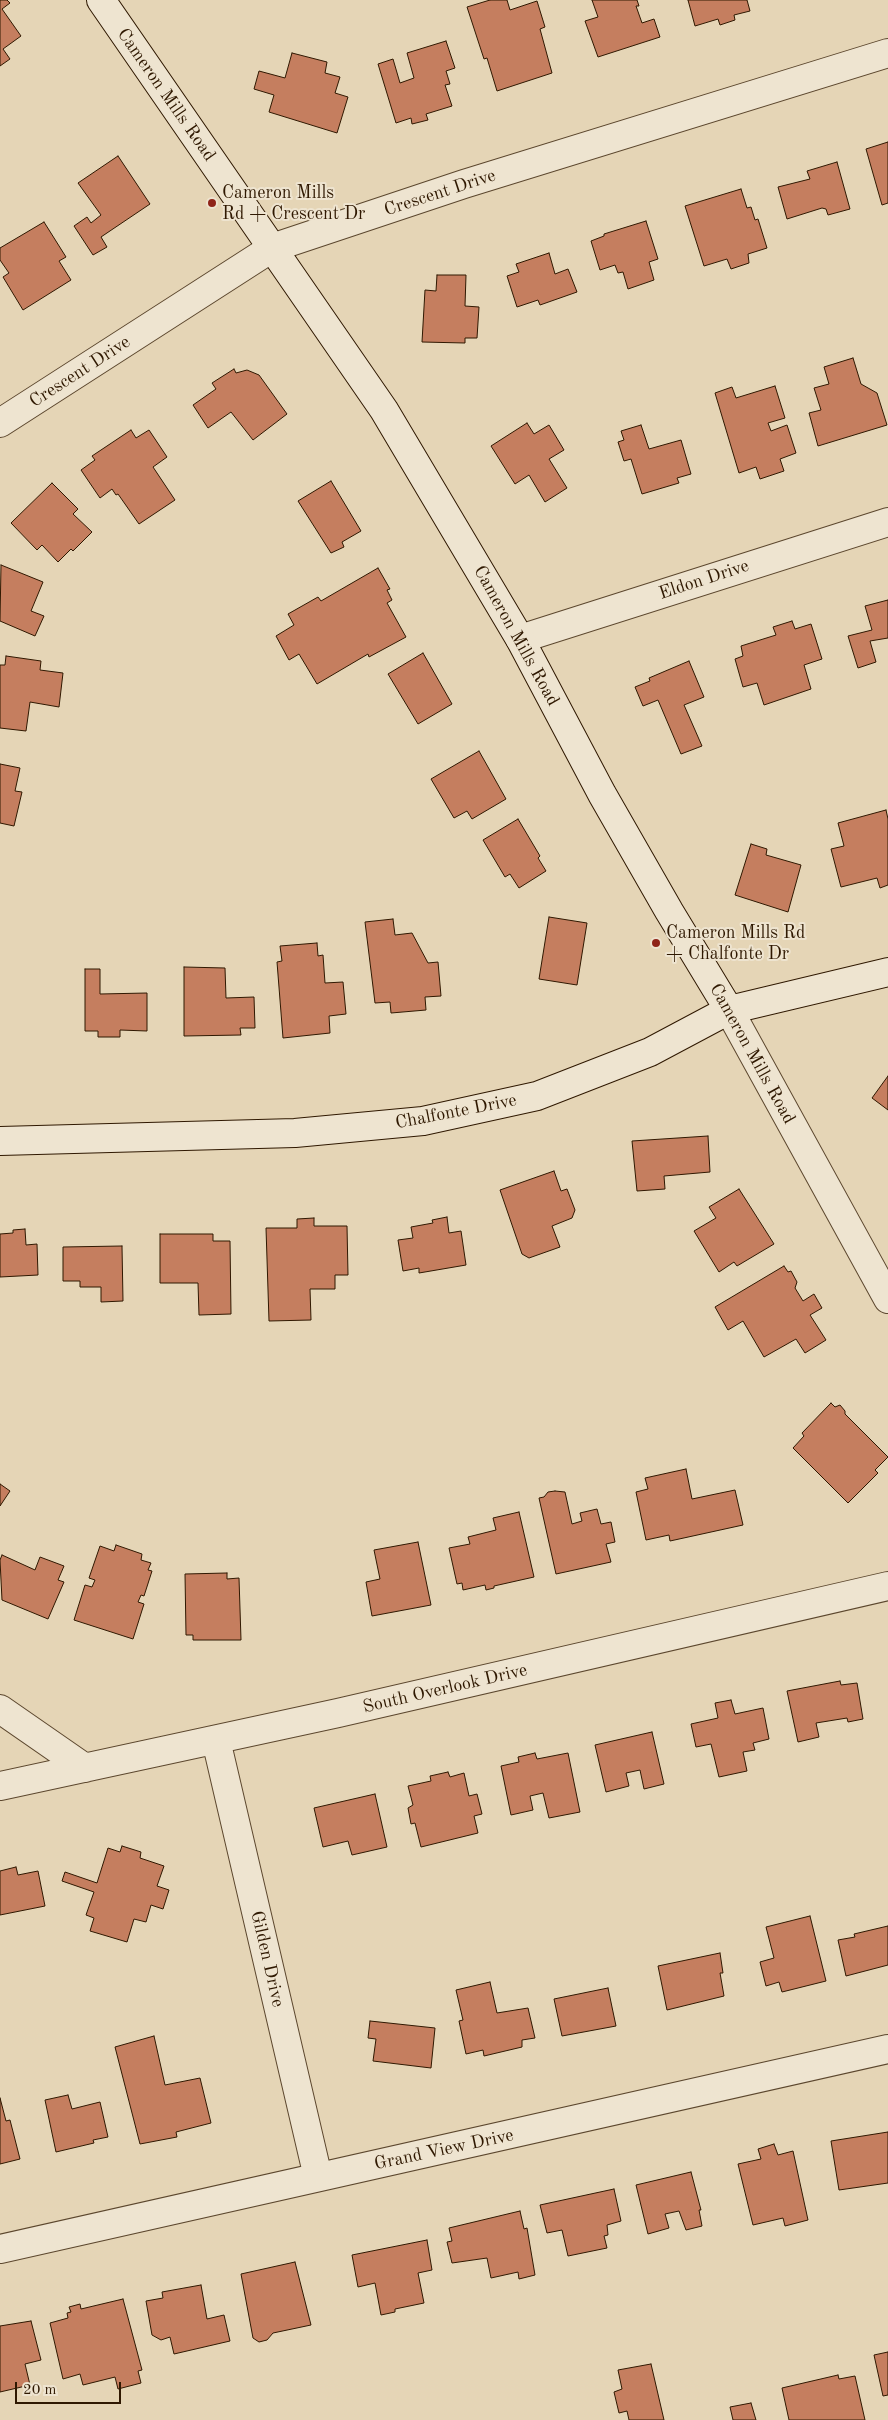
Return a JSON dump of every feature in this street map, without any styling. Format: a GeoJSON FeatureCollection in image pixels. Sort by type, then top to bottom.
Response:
{"type":"FeatureCollection","features":[{"type":"Feature","properties":{"kind":"street","name":"Cameron Mills Road"},"geometry":{"type":"LineString","coordinates":[[101,0],[384,410],[520,639],[602,794],[669,911],[729,1010],[888,1298]]}},
{"type":"Feature","properties":{"kind":"street","name":"Crescent Drive"},"geometry":{"type":"LineString","coordinates":[[0,423],[272,248],[464,184],[888,53]]}},
{"type":"Feature","properties":{"kind":"street","name":"Eldon Drive"},"geometry":{"type":"LineString","coordinates":[[520,639],[888,522]]}},
{"type":"Feature","properties":{"kind":"street","name":"Chalfonte Drive"},"geometry":{"type":"LineString","coordinates":[[0,1141],[295,1133],[423,1121],[538,1096],[650,1052],[729,1010],[888,972]]}},
{"type":"Feature","properties":{"kind":"street","name":"South Overlook Drive"},"geometry":{"type":"LineString","coordinates":[[0,1786],[216,1740],[888,1586]]}},
{"type":"Feature","properties":{"kind":"street"},"geometry":{"type":"LineString","coordinates":[[0,1709],[86,1768]]}},
{"type":"Feature","properties":{"kind":"street","name":"Gilden Drive"},"geometry":{"type":"LineString","coordinates":[[216,1740],[318,2178]]}},
{"type":"Feature","properties":{"kind":"street","name":"Grand View Drive"},"geometry":{"type":"LineString","coordinates":[[0,2249],[888,2049]]}},
{"type":"Feature","properties":{"kind":"building"},"geometry":{"type":"Polygon","coordinates":[[[0,0],[7,0],[10,3],[2,9],[21,36],[3,49],[10,59],[0,66],[0,0]]]}},
{"type":"Feature","properties":{"kind":"building"},"geometry":{"type":"Polygon","coordinates":[[[490,0],[507,0],[510,10],[537,1],[545,27],[540,29],[552,73],[497,91],[487,58],[484,59],[467,7],[490,0]]]}},
{"type":"Feature","properties":{"kind":"building"},"geometry":{"type":"Polygon","coordinates":[[[592,0],[637,0],[639,6],[636,6],[642,23],[654,19],[660,37],[598,57],[585,21],[598,17],[592,0]]]}},
{"type":"Feature","properties":{"kind":"building"},"geometry":{"type":"Polygon","coordinates":[[[688,0],[747,0],[750,11],[734,15],[735,20],[720,25],[718,19],[695,26],[688,0]]]}},
{"type":"Feature","properties":{"kind":"building"},"geometry":{"type":"Polygon","coordinates":[[[446,41],[455,68],[446,71],[450,84],[445,85],[452,106],[426,114],[428,120],[412,124],[411,118],[396,123],[378,64],[393,59],[400,83],[414,78],[407,53],[446,41]]]}},
{"type":"Feature","properties":{"kind":"building"},"geometry":{"type":"Polygon","coordinates":[[[292,53],[327,62],[325,73],[340,77],[335,93],[348,97],[337,133],[269,112],[274,95],[254,89],[259,71],[285,78],[292,53]]]}},
{"type":"Feature","properties":{"kind":"building"},"geometry":{"type":"Polygon","coordinates":[[[888,142],[888,203],[882,205],[866,149],[888,142]]]}},
{"type":"Feature","properties":{"kind":"building"},"geometry":{"type":"Polygon","coordinates":[[[118,156],[150,204],[101,237],[107,247],[93,255],[74,226],[87,217],[91,223],[101,215],[78,183],[118,156]]]}},
{"type":"Feature","properties":{"kind":"building"},"geometry":{"type":"Polygon","coordinates":[[[837,162],[850,209],[828,215],[826,209],[822,208],[787,219],[778,187],[810,179],[807,171],[837,162]]]}},
{"type":"Feature","properties":{"kind":"building"},"geometry":{"type":"Polygon","coordinates":[[[741,189],[747,208],[751,207],[755,220],[758,219],[767,248],[748,254],[749,263],[731,269],[727,259],[704,266],[685,206],[741,189]]]}},
{"type":"Feature","properties":{"kind":"building"},"geometry":{"type":"Polygon","coordinates":[[[646,221],[658,259],[649,262],[654,280],[628,289],[623,272],[618,273],[615,265],[600,270],[591,241],[604,236],[604,234],[646,221]]]}},
{"type":"Feature","properties":{"kind":"building"},"geometry":{"type":"Polygon","coordinates":[[[44,222],[66,257],[59,261],[71,280],[23,310],[3,277],[9,273],[0,260],[0,248],[44,222]]]}},
{"type":"Feature","properties":{"kind":"building"},"geometry":{"type":"Polygon","coordinates":[[[549,253],[555,274],[568,269],[577,292],[540,305],[538,300],[517,307],[507,276],[519,272],[516,264],[549,253]]]}},
{"type":"Feature","properties":{"kind":"building"},"geometry":{"type":"Polygon","coordinates":[[[437,275],[466,275],[465,306],[479,307],[477,338],[465,338],[465,343],[422,342],[425,290],[436,291],[437,275]]]}},
{"type":"Feature","properties":{"kind":"building"},"geometry":{"type":"Polygon","coordinates":[[[853,358],[861,384],[877,393],[887,425],[818,446],[809,413],[821,410],[814,388],[829,384],[824,367],[853,358]]]}},
{"type":"Feature","properties":{"kind":"building"},"geometry":{"type":"Polygon","coordinates":[[[234,369],[236,373],[247,370],[259,375],[287,414],[253,440],[231,412],[208,428],[193,405],[216,389],[212,383],[234,369]]]}},
{"type":"Feature","properties":{"kind":"building"},"geometry":{"type":"Polygon","coordinates":[[[775,386],[785,418],[768,423],[771,431],[787,425],[796,453],[780,459],[784,471],[760,479],[756,467],[739,473],[715,393],[732,387],[736,398],[775,386]]]}},
{"type":"Feature","properties":{"kind":"building"},"geometry":{"type":"Polygon","coordinates":[[[527,423],[534,434],[549,425],[564,450],[549,459],[567,488],[545,502],[529,475],[515,484],[491,446],[527,423]]]}},
{"type":"Feature","properties":{"kind":"building"},"geometry":{"type":"Polygon","coordinates":[[[641,425],[649,449],[681,440],[691,474],[677,478],[679,483],[642,494],[631,459],[624,461],[618,442],[624,440],[621,431],[641,425]]]}},
{"type":"Feature","properties":{"kind":"building"},"geometry":{"type":"Polygon","coordinates":[[[131,430],[136,438],[149,430],[167,457],[153,467],[175,500],[139,524],[118,494],[116,495],[112,489],[100,498],[81,470],[95,460],[92,456],[131,430]]]}},
{"type":"Feature","properties":{"kind":"building"},"geometry":{"type":"Polygon","coordinates":[[[331,481],[361,531],[342,542],[344,547],[331,553],[298,501],[331,481]]]}},
{"type":"Feature","properties":{"kind":"building"},"geometry":{"type":"Polygon","coordinates":[[[52,483],[78,509],[73,514],[92,532],[73,551],[71,549],[58,562],[42,545],[37,550],[11,523],[52,483]]]}},
{"type":"Feature","properties":{"kind":"building"},"geometry":{"type":"Polygon","coordinates":[[[1,565],[43,582],[31,611],[44,616],[35,636],[0,621],[1,565]]]}},
{"type":"Feature","properties":{"kind":"building"},"geometry":{"type":"Polygon","coordinates":[[[378,568],[390,589],[387,590],[392,600],[387,603],[406,637],[369,657],[368,654],[317,684],[299,654],[289,660],[276,636],[294,625],[288,614],[318,597],[321,601],[378,568]]]}},
{"type":"Feature","properties":{"kind":"building"},"geometry":{"type":"Polygon","coordinates":[[[888,600],[888,638],[870,641],[876,662],[858,668],[848,636],[872,630],[865,606],[888,600]]]}},
{"type":"Feature","properties":{"kind":"building"},"geometry":{"type":"Polygon","coordinates":[[[792,621],[795,629],[811,624],[822,659],[804,665],[811,689],[764,705],[757,683],[743,687],[735,659],[743,656],[741,646],[776,635],[773,627],[792,621]]]}},
{"type":"Feature","properties":{"kind":"building"},"geometry":{"type":"Polygon","coordinates":[[[423,653],[452,704],[418,724],[388,674],[423,653]]]}},
{"type":"Feature","properties":{"kind":"building"},"geometry":{"type":"Polygon","coordinates":[[[6,656],[41,661],[40,670],[63,673],[59,707],[30,702],[26,731],[0,728],[0,665],[5,665],[6,656]]]}},
{"type":"Feature","properties":{"kind":"building"},"geometry":{"type":"Polygon","coordinates":[[[689,661],[704,697],[684,705],[702,746],[681,754],[658,700],[643,706],[635,687],[650,681],[649,678],[689,661]]]}},
{"type":"Feature","properties":{"kind":"building"},"geometry":{"type":"Polygon","coordinates":[[[479,751],[506,799],[472,819],[467,811],[454,818],[431,779],[479,751]]]}},
{"type":"Feature","properties":{"kind":"building"},"geometry":{"type":"Polygon","coordinates":[[[0,764],[20,768],[15,791],[22,792],[14,826],[0,823],[0,764]]]}},
{"type":"Feature","properties":{"kind":"building"},"geometry":{"type":"Polygon","coordinates":[[[886,810],[888,819],[888,885],[880,888],[877,878],[841,887],[831,849],[844,846],[838,823],[886,810]]]}},
{"type":"Feature","properties":{"kind":"building"},"geometry":{"type":"Polygon","coordinates":[[[518,819],[540,856],[538,858],[546,871],[519,888],[510,874],[505,877],[483,840],[518,819]]]}},
{"type":"Feature","properties":{"kind":"building"},"geometry":{"type":"Polygon","coordinates":[[[751,844],[767,849],[766,855],[801,865],[788,912],[735,895],[751,844]]]}},
{"type":"Feature","properties":{"kind":"building"},"geometry":{"type":"Polygon","coordinates":[[[549,917],[587,923],[577,985],[539,979],[549,917]]]}},
{"type":"Feature","properties":{"kind":"building"},"geometry":{"type":"Polygon","coordinates":[[[393,919],[395,935],[412,933],[428,963],[438,962],[441,996],[425,997],[426,1010],[391,1013],[390,1002],[375,1003],[365,922],[393,919]]]}},
{"type":"Feature","properties":{"kind":"building"},"geometry":{"type":"Polygon","coordinates":[[[317,943],[318,956],[323,955],[325,983],[343,982],[346,1014],[329,1016],[330,1033],[283,1038],[277,962],[282,961],[280,946],[317,943]]]}},
{"type":"Feature","properties":{"kind":"building"},"geometry":{"type":"Polygon","coordinates":[[[184,967],[225,968],[226,998],[254,997],[255,1028],[240,1028],[241,1035],[184,1036],[184,967]]]}},
{"type":"Feature","properties":{"kind":"building"},"geometry":{"type":"Polygon","coordinates":[[[85,969],[100,969],[100,994],[147,993],[147,1031],[120,1030],[120,1037],[98,1037],[98,1031],[85,1031],[85,969]]]}},
{"type":"Feature","properties":{"kind":"building"},"geometry":{"type":"Polygon","coordinates":[[[888,1076],[888,1110],[872,1098],[888,1076]]]}},
{"type":"Feature","properties":{"kind":"building"},"geometry":{"type":"Polygon","coordinates":[[[708,1136],[710,1172],[664,1176],[665,1189],[637,1191],[632,1141],[708,1136]]]}},
{"type":"Feature","properties":{"kind":"building"},"geometry":{"type":"Polygon","coordinates":[[[554,1171],[561,1191],[567,1189],[575,1210],[572,1218],[552,1226],[560,1247],[529,1258],[522,1254],[500,1190],[554,1171]]]}},
{"type":"Feature","properties":{"kind":"building"},"geometry":{"type":"Polygon","coordinates":[[[739,1189],[774,1244],[737,1266],[734,1262],[719,1272],[694,1231],[716,1218],[709,1207],[739,1189]]]}},
{"type":"Feature","properties":{"kind":"building"},"geometry":{"type":"Polygon","coordinates":[[[447,1217],[449,1233],[461,1231],[466,1265],[419,1273],[419,1268],[403,1271],[398,1240],[413,1238],[411,1227],[433,1223],[432,1220],[447,1217]]]}},
{"type":"Feature","properties":{"kind":"building"},"geometry":{"type":"Polygon","coordinates":[[[314,1218],[314,1226],[347,1226],[348,1275],[335,1275],[335,1289],[310,1289],[311,1320],[269,1321],[266,1228],[297,1228],[297,1219],[314,1218]]]}},
{"type":"Feature","properties":{"kind":"building"},"geometry":{"type":"Polygon","coordinates":[[[25,1229],[26,1245],[37,1244],[38,1275],[0,1277],[0,1234],[13,1233],[13,1230],[25,1229]]]}},
{"type":"Feature","properties":{"kind":"building"},"geometry":{"type":"Polygon","coordinates":[[[160,1234],[213,1234],[213,1241],[230,1241],[231,1314],[199,1315],[198,1283],[160,1283],[160,1234]]]}},
{"type":"Feature","properties":{"kind":"building"},"geometry":{"type":"Polygon","coordinates":[[[122,1246],[123,1301],[101,1302],[101,1287],[80,1287],[80,1281],[63,1281],[63,1247],[122,1246]]]}},
{"type":"Feature","properties":{"kind":"building"},"geometry":{"type":"Polygon","coordinates":[[[784,1266],[788,1272],[791,1271],[797,1282],[795,1288],[803,1301],[814,1294],[822,1308],[810,1315],[826,1340],[805,1353],[796,1339],[764,1357],[743,1321],[728,1330],[715,1307],[784,1266]]]}},
{"type":"Feature","properties":{"kind":"building"},"geometry":{"type":"Polygon","coordinates":[[[831,1403],[835,1407],[840,1405],[845,1414],[888,1457],[875,1470],[878,1473],[848,1503],[793,1448],[804,1436],[802,1433],[831,1403]]]}},
{"type":"Feature","properties":{"kind":"building"},"geometry":{"type":"Polygon","coordinates":[[[686,1469],[692,1499],[735,1490],[743,1525],[670,1541],[669,1535],[646,1540],[636,1492],[648,1489],[645,1478],[686,1469]]]}},
{"type":"Feature","properties":{"kind":"building"},"geometry":{"type":"Polygon","coordinates":[[[0,1484],[10,1491],[0,1506],[0,1484]]]}},
{"type":"Feature","properties":{"kind":"building"},"geometry":{"type":"Polygon","coordinates":[[[548,1492],[565,1492],[572,1524],[582,1521],[580,1513],[597,1509],[601,1524],[611,1522],[615,1542],[606,1544],[611,1562],[556,1574],[539,1498],[544,1497],[548,1492]]]}},
{"type":"Feature","properties":{"kind":"building"},"geometry":{"type":"Polygon","coordinates":[[[519,1512],[534,1577],[494,1586],[494,1588],[486,1590],[485,1585],[463,1590],[462,1583],[457,1584],[449,1548],[470,1544],[468,1537],[496,1530],[493,1518],[519,1512]]]}},
{"type":"Feature","properties":{"kind":"building"},"geometry":{"type":"Polygon","coordinates":[[[418,1542],[431,1605],[372,1616],[366,1582],[380,1579],[374,1550],[418,1542]]]}},
{"type":"Feature","properties":{"kind":"building"},"geometry":{"type":"Polygon","coordinates":[[[116,1545],[142,1554],[141,1560],[151,1563],[148,1570],[152,1571],[144,1596],[141,1595],[138,1602],[144,1604],[133,1639],[74,1620],[85,1585],[92,1587],[95,1580],[89,1578],[100,1546],[114,1551],[116,1545]]]}},
{"type":"Feature","properties":{"kind":"building"},"geometry":{"type":"Polygon","coordinates":[[[2,1555],[35,1570],[40,1557],[64,1566],[58,1580],[64,1582],[48,1619],[2,1600],[0,1560],[2,1555]]]}},
{"type":"Feature","properties":{"kind":"building"},"geometry":{"type":"Polygon","coordinates":[[[227,1573],[227,1579],[239,1578],[241,1640],[193,1640],[193,1635],[186,1635],[185,1574],[227,1573]]]}},
{"type":"Feature","properties":{"kind":"building"},"geometry":{"type":"Polygon","coordinates":[[[840,1681],[841,1685],[857,1683],[863,1719],[848,1722],[847,1718],[816,1723],[819,1737],[798,1742],[787,1691],[840,1681]]]}},
{"type":"Feature","properties":{"kind":"building"},"geometry":{"type":"Polygon","coordinates":[[[731,1700],[735,1714],[763,1708],[769,1739],[753,1743],[755,1750],[743,1752],[747,1771],[719,1777],[711,1744],[696,1747],[691,1724],[718,1718],[715,1703],[731,1700]]]}},
{"type":"Feature","properties":{"kind":"building"},"geometry":{"type":"Polygon","coordinates":[[[652,1732],[664,1784],[644,1789],[640,1770],[626,1773],[629,1786],[606,1792],[595,1745],[652,1732]]]}},
{"type":"Feature","properties":{"kind":"building"},"geometry":{"type":"Polygon","coordinates":[[[535,1753],[537,1759],[568,1753],[580,1812],[549,1818],[543,1793],[530,1796],[533,1810],[511,1815],[501,1766],[519,1762],[518,1757],[535,1753]]]}},
{"type":"Feature","properties":{"kind":"building"},"geometry":{"type":"Polygon","coordinates":[[[448,1772],[450,1777],[464,1773],[469,1796],[477,1794],[482,1814],[474,1816],[478,1833],[421,1847],[415,1823],[411,1824],[408,1808],[413,1805],[408,1786],[431,1781],[430,1776],[448,1772]]]}},
{"type":"Feature","properties":{"kind":"building"},"geometry":{"type":"Polygon","coordinates":[[[375,1794],[387,1847],[352,1855],[348,1841],[323,1847],[314,1808],[375,1794]]]}},
{"type":"Feature","properties":{"kind":"building"},"geometry":{"type":"Polygon","coordinates":[[[122,1846],[141,1852],[140,1858],[164,1866],[157,1886],[169,1890],[163,1909],[151,1905],[146,1922],[134,1919],[127,1942],[90,1931],[94,1918],[86,1915],[94,1892],[62,1881],[65,1872],[97,1883],[108,1848],[120,1852],[122,1846]]]}},
{"type":"Feature","properties":{"kind":"building"},"geometry":{"type":"Polygon","coordinates":[[[16,1867],[18,1875],[38,1871],[45,1906],[0,1915],[0,1871],[16,1867]]]}},
{"type":"Feature","properties":{"kind":"building"},"geometry":{"type":"Polygon","coordinates":[[[810,1916],[826,1981],[782,1992],[779,1982],[766,1986],[760,1962],[774,1958],[766,1927],[810,1916]]]}},
{"type":"Feature","properties":{"kind":"building"},"geometry":{"type":"Polygon","coordinates":[[[888,1926],[888,1965],[846,1976],[838,1940],[855,1937],[854,1934],[888,1926]]]}},
{"type":"Feature","properties":{"kind":"building"},"geometry":{"type":"Polygon","coordinates":[[[720,1953],[723,1973],[720,1973],[724,1996],[667,2010],[658,1966],[720,1953]]]}},
{"type":"Feature","properties":{"kind":"building"},"geometry":{"type":"Polygon","coordinates":[[[490,1982],[497,2013],[528,2008],[535,2038],[522,2040],[522,2047],[484,2056],[483,2050],[466,2054],[459,2021],[463,2020],[456,1990],[490,1982]]]}},
{"type":"Feature","properties":{"kind":"building"},"geometry":{"type":"Polygon","coordinates":[[[608,1988],[616,2026],[562,2036],[554,1999],[608,1988]]]}},
{"type":"Feature","properties":{"kind":"building"},"geometry":{"type":"Polygon","coordinates":[[[370,2021],[435,2028],[431,2068],[373,2061],[376,2039],[368,2038],[370,2021]]]}},
{"type":"Feature","properties":{"kind":"building"},"geometry":{"type":"Polygon","coordinates":[[[154,2036],[165,2085],[200,2078],[211,2123],[176,2132],[177,2137],[140,2144],[115,2047],[154,2036]]]}},
{"type":"Feature","properties":{"kind":"building"},"geometry":{"type":"Polygon","coordinates":[[[68,2095],[72,2109],[100,2102],[108,2137],[93,2140],[94,2143],[56,2152],[45,2100],[68,2095]]]}},
{"type":"Feature","properties":{"kind":"building"},"geometry":{"type":"Polygon","coordinates":[[[0,2098],[6,2121],[10,2120],[20,2159],[0,2164],[0,2098]]]}},
{"type":"Feature","properties":{"kind":"building"},"geometry":{"type":"Polygon","coordinates":[[[888,2132],[888,2183],[839,2190],[831,2141],[888,2132]]]}},
{"type":"Feature","properties":{"kind":"building"},"geometry":{"type":"Polygon","coordinates":[[[774,2144],[778,2155],[793,2151],[808,2220],[785,2226],[783,2218],[753,2225],[738,2164],[761,2159],[758,2149],[774,2144]]]}},
{"type":"Feature","properties":{"kind":"building"},"geometry":{"type":"Polygon","coordinates":[[[691,2172],[701,2210],[699,2210],[702,2226],[686,2230],[679,2211],[665,2214],[669,2228],[648,2234],[636,2185],[691,2172]]]}},
{"type":"Feature","properties":{"kind":"building"},"geometry":{"type":"Polygon","coordinates":[[[614,2189],[621,2221],[607,2225],[608,2235],[604,2236],[607,2248],[568,2256],[562,2230],[547,2233],[540,2205],[614,2189]]]}},
{"type":"Feature","properties":{"kind":"building"},"geometry":{"type":"Polygon","coordinates":[[[520,2211],[524,2229],[527,2228],[535,2275],[519,2279],[518,2272],[491,2278],[487,2258],[452,2263],[447,2242],[452,2241],[449,2228],[520,2211]]]}},
{"type":"Feature","properties":{"kind":"building"},"geometry":{"type":"Polygon","coordinates":[[[427,2240],[432,2270],[418,2273],[424,2303],[395,2309],[395,2312],[381,2315],[375,2283],[358,2287],[352,2255],[427,2240]]]}},
{"type":"Feature","properties":{"kind":"building"},"geometry":{"type":"Polygon","coordinates":[[[295,2262],[311,2325],[273,2333],[267,2340],[259,2342],[253,2338],[241,2274],[295,2262]]]}},
{"type":"Feature","properties":{"kind":"building"},"geometry":{"type":"Polygon","coordinates":[[[201,2285],[207,2319],[224,2315],[230,2341],[174,2354],[170,2337],[161,2340],[152,2335],[146,2301],[163,2298],[162,2292],[201,2285]]]}},
{"type":"Feature","properties":{"kind":"building"},"geometry":{"type":"Polygon","coordinates":[[[123,2299],[142,2370],[138,2371],[141,2383],[118,2389],[115,2377],[83,2385],[80,2374],[63,2379],[50,2323],[68,2318],[67,2313],[71,2312],[69,2307],[80,2304],[81,2309],[123,2299]]]}},
{"type":"Feature","properties":{"kind":"building"},"geometry":{"type":"Polygon","coordinates":[[[31,2321],[41,2360],[25,2364],[30,2385],[0,2392],[0,2326],[31,2321]]]}},
{"type":"Feature","properties":{"kind":"building"},"geometry":{"type":"Polygon","coordinates":[[[888,2352],[888,2395],[883,2396],[874,2355],[888,2352]]]}},
{"type":"Feature","properties":{"kind":"building"},"geometry":{"type":"Polygon","coordinates":[[[651,2364],[664,2420],[629,2420],[627,2411],[619,2413],[614,2392],[622,2389],[618,2370],[651,2364]]]}},
{"type":"Feature","properties":{"kind":"building"},"geometry":{"type":"Polygon","coordinates":[[[838,2375],[839,2379],[855,2376],[865,2420],[789,2420],[782,2388],[838,2375]]]}},
{"type":"Feature","properties":{"kind":"building"},"geometry":{"type":"Polygon","coordinates":[[[751,2403],[756,2420],[733,2420],[730,2407],[751,2403]]]}},
{"type":"Feature","properties":{"kind":"place","name":"Cameron Mills Rd + Crescent Dr"},"geometry":{"type":"Point","coordinates":[212,203]}},
{"type":"Feature","properties":{"kind":"place","name":"Cameron Mills Rd + Chalfonte Dr"},"geometry":{"type":"Point","coordinates":[656,943]}}]}
